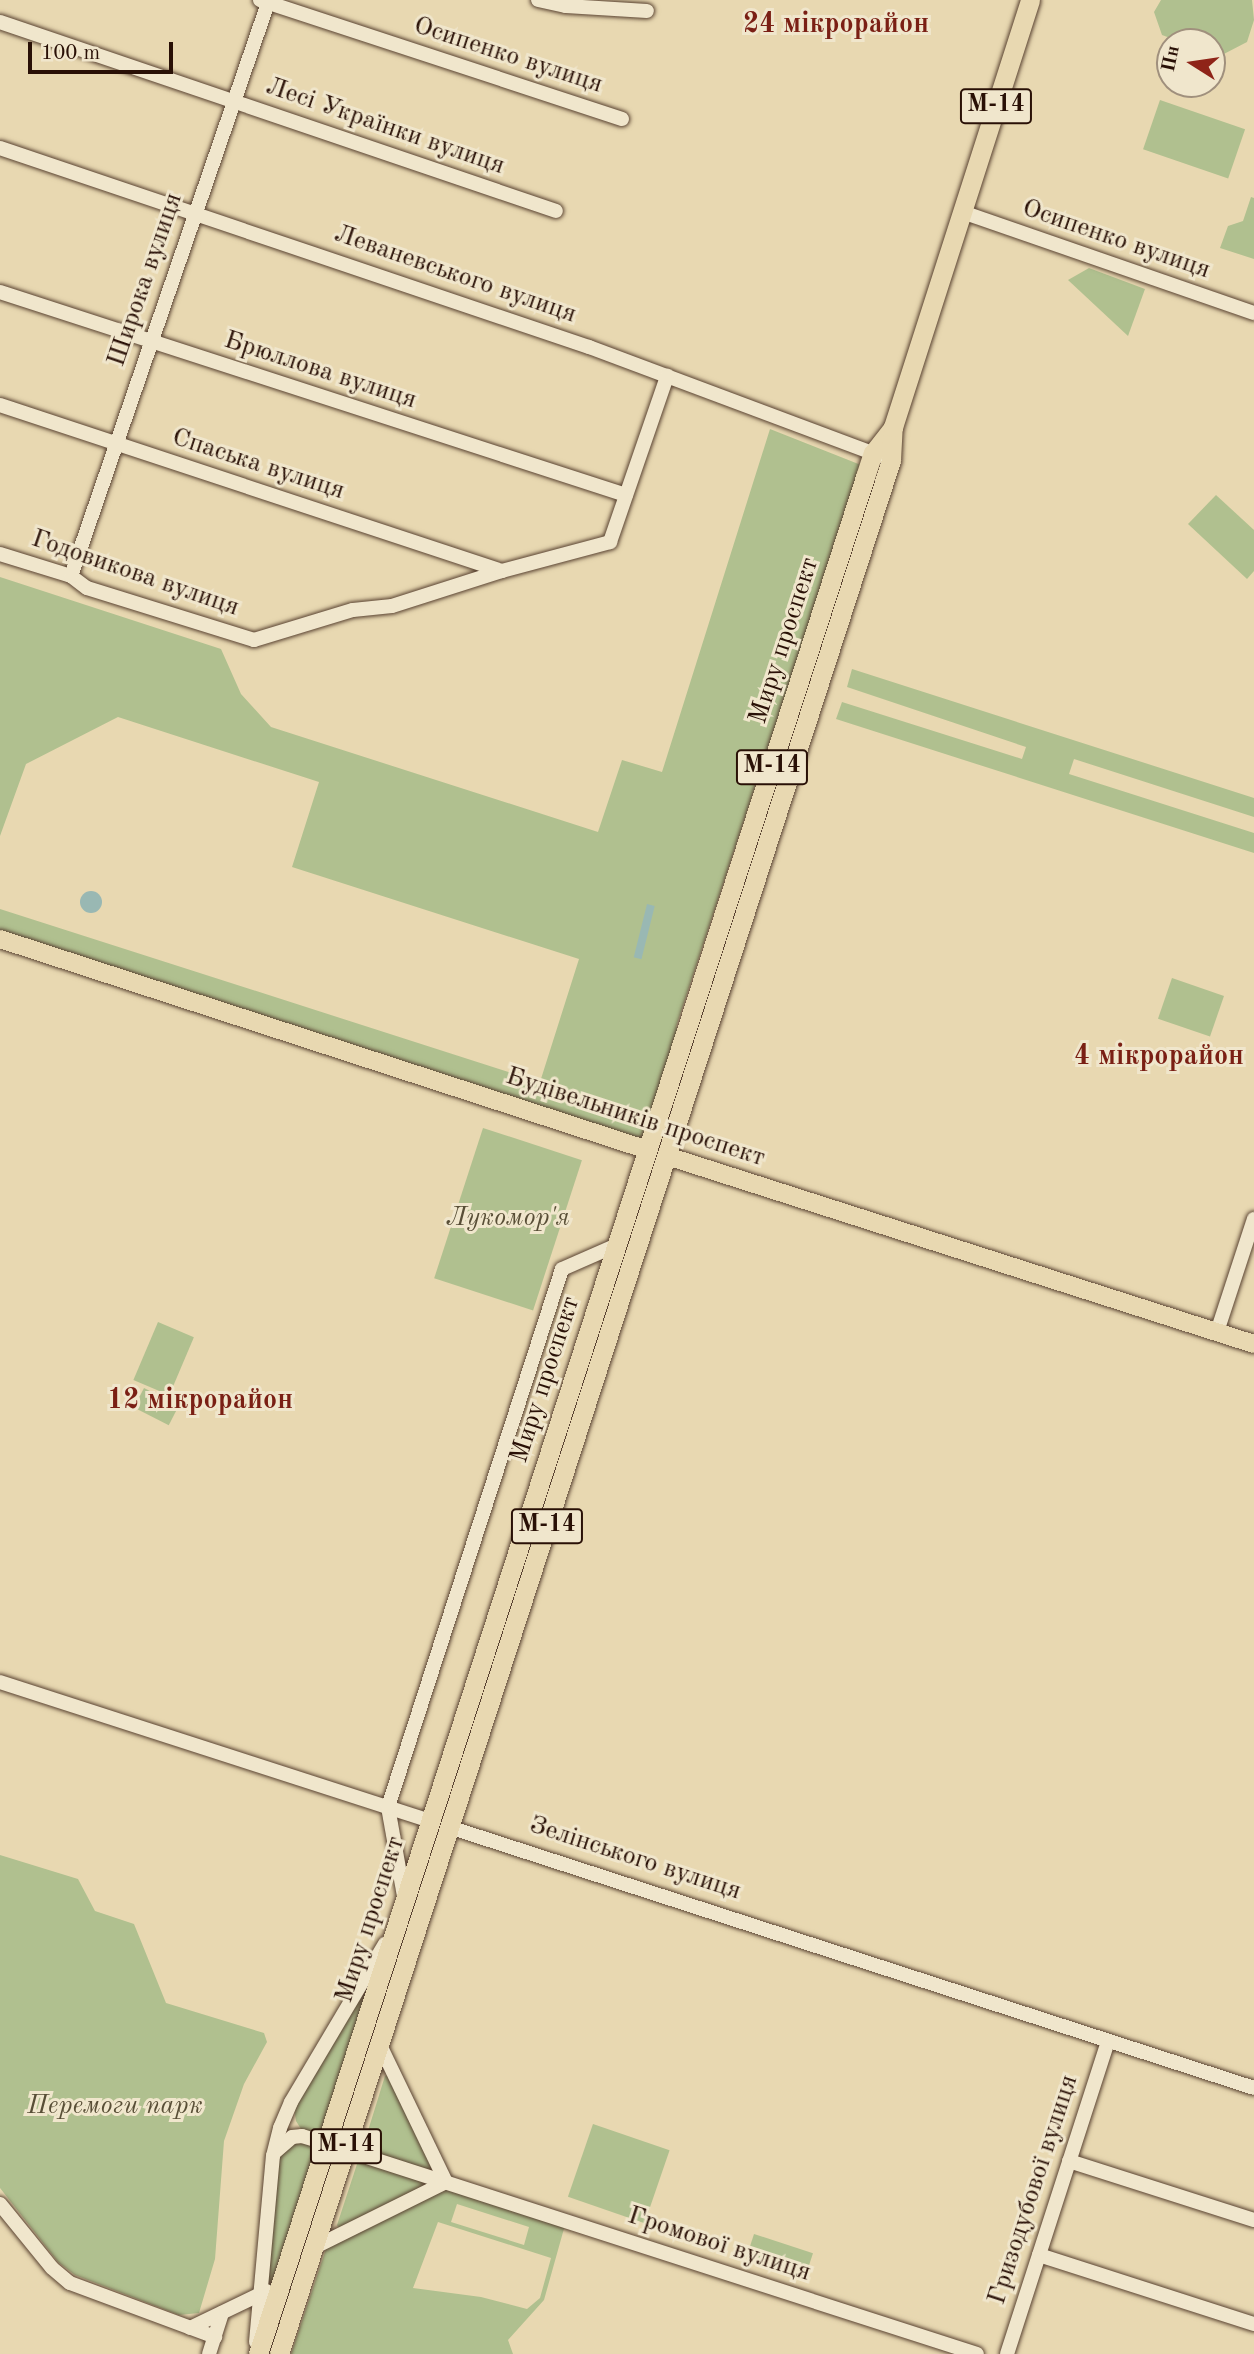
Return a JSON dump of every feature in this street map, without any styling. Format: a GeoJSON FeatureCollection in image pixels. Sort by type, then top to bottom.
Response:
{"type":"FeatureCollection","features":[{"type":"Feature","properties":{"kind":"highway","name":"Миру проспект"},"geometry":{"type":"LineString","coordinates":[[257,2354],[405,1900],[440,1824],[1030,0]]}},
{"type":"Feature","properties":{"kind":"highway","name":"Миру проспект"},"geometry":{"type":"LineString","coordinates":[[279,2354],[379,2043],[440,1824],[617,1245],[657,1153]]}},
{"type":"Feature","properties":{"kind":"main road","name":"Будівельників проспект"},"geometry":{"type":"LineString","coordinates":[[0,939],[1254,1344]]}},
{"type":"Feature","properties":{"kind":"street"},"geometry":{"type":"LineString","coordinates":[[538,0],[566,6],[646,11]]}},
{"type":"Feature","properties":{"kind":"street","name":"Осипенко вулиця"},"geometry":{"type":"LineString","coordinates":[[265,1],[622,119]]}},
{"type":"Feature","properties":{"kind":"street","name":"Широка вулиця"},"geometry":{"type":"LineString","coordinates":[[71,576],[265,1]]}},
{"type":"Feature","properties":{"kind":"street","name":"Лесі Українки вулиця"},"geometry":{"type":"LineString","coordinates":[[0,22],[555,211]]}},
{"type":"Feature","properties":{"kind":"street","name":"Леваневського вулиця"},"geometry":{"type":"LineString","coordinates":[[0,148],[195,212],[667,376],[882,457]]}},
{"type":"Feature","properties":{"kind":"street","name":"Осипенко вулиця"},"geometry":{"type":"LineString","coordinates":[[962,212],[1254,313]]}},
{"type":"Feature","properties":{"kind":"street","name":"Брюллова вулиця"},"geometry":{"type":"LineString","coordinates":[[0,292],[626,495]]}},
{"type":"Feature","properties":{"kind":"street"},"geometry":{"type":"LineString","coordinates":[[502,571],[610,541],[667,376]]}},
{"type":"Feature","properties":{"kind":"street","name":"Спаська вулиця"},"geometry":{"type":"LineString","coordinates":[[0,405],[502,571]]}},
{"type":"Feature","properties":{"kind":"street","name":"Годовикова вулиця"},"geometry":{"type":"LineString","coordinates":[[0,554],[71,576],[87,588],[254,640],[353,610],[392,606],[502,571]]}},
{"type":"Feature","properties":{"kind":"street"},"geometry":{"type":"LineString","coordinates":[[1217,1332],[1254,1219]]}},
{"type":"Feature","properties":{"kind":"street"},"geometry":{"type":"LineString","coordinates":[[405,1900],[388,1807],[562,1269],[617,1245]]}},
{"type":"Feature","properties":{"kind":"street","name":"Зелінського вулиця"},"geometry":{"type":"LineString","coordinates":[[0,1682],[1254,2088]]}},
{"type":"Feature","properties":{"kind":"street"},"geometry":{"type":"LineString","coordinates":[[257,2354],[273,2156],[291,2102],[399,1920]]}},
{"type":"Feature","properties":{"kind":"street","name":"Гризодубової вулиця"},"geometry":{"type":"LineString","coordinates":[[1007,2354],[1108,2040]]}},
{"type":"Feature","properties":{"kind":"street"},"geometry":{"type":"LineString","coordinates":[[313,2248],[446,2182],[379,2043]]}},
{"type":"Feature","properties":{"kind":"street"},"geometry":{"type":"LineString","coordinates":[[273,2156],[287,2140],[309,2138],[290,2118],[291,2102]]}},
{"type":"Feature","properties":{"kind":"street","name":"Громової вулиця"},"geometry":{"type":"LineString","coordinates":[[364,2156],[977,2354]]}},
{"type":"Feature","properties":{"kind":"street"},"geometry":{"type":"LineString","coordinates":[[1069,2161],[1254,2220]]}},
{"type":"Feature","properties":{"kind":"street"},"geometry":{"type":"LineString","coordinates":[[0,2204],[52,2268],[70,2283],[215,2337]]}},
{"type":"Feature","properties":{"kind":"street"},"geometry":{"type":"LineString","coordinates":[[1039,2255],[1254,2324]]}},
{"type":"Feature","properties":{"kind":"street"},"geometry":{"type":"LineString","coordinates":[[190,2328],[281,2285]]}},
{"type":"Feature","properties":{"kind":"street"},"geometry":{"type":"LineString","coordinates":[[209,2354],[222,2313]]}},
{"type":"Feature","properties":{"kind":"green space"},"geometry":{"type":"Polygon","coordinates":[[[1161,0],[1252,0],[1254,20],[1247,42],[1226,53],[1226,28],[1160,28],[1154,12],[1161,0]]]}},
{"type":"Feature","properties":{"kind":"green space"},"geometry":{"type":"Polygon","coordinates":[[[1160,100],[1245,129],[1228,178],[1143,149],[1160,100]]]}},
{"type":"Feature","properties":{"kind":"green space"},"geometry":{"type":"Polygon","coordinates":[[[1251,197],[1254,198],[1254,259],[1220,248],[1228,226],[1243,221],[1251,197]]]}},
{"type":"Feature","properties":{"kind":"green space"},"geometry":{"type":"Polygon","coordinates":[[[1089,268],[1145,289],[1128,336],[1068,280],[1089,268]]]}},
{"type":"Feature","properties":{"kind":"green space"},"geometry":{"type":"Polygon","coordinates":[[[770,429],[861,465],[676,1027],[680,1029],[644,1143],[0,933],[0,909],[540,1082],[579,959],[292,867],[319,782],[118,717],[26,764],[0,836],[0,577],[221,649],[241,694],[271,727],[598,832],[622,760],[662,772],[770,429]]]}},
{"type":"Feature","properties":{"kind":"green space"},"geometry":{"type":"Polygon","coordinates":[[[1216,495],[1254,530],[1254,571],[1247,579],[1188,524],[1216,495]]]}},
{"type":"Feature","properties":{"kind":"green space"},"geometry":{"type":"Polygon","coordinates":[[[852,669],[1254,798],[1254,817],[1074,759],[1069,774],[1254,833],[1254,853],[836,719],[842,702],[1022,759],[1026,747],[847,687],[852,669]]]}},
{"type":"Feature","properties":{"kind":"green space"},"geometry":{"type":"Polygon","coordinates":[[[1172,978],[1224,996],[1210,1037],[1158,1019],[1172,978]]]}},
{"type":"Feature","properties":{"kind":"green space","name":"Лукомор'я"},"geometry":{"type":"Polygon","coordinates":[[[483,1128],[582,1160],[533,1310],[434,1278],[483,1128]]]}},
{"type":"Feature","properties":{"kind":"green space"},"geometry":{"type":"Polygon","coordinates":[[[158,1322],[194,1337],[169,1395],[133,1380],[158,1322]]]}},
{"type":"Feature","properties":{"kind":"green space"},"geometry":{"type":"Polygon","coordinates":[[[144,1388],[179,1406],[169,1425],[134,1408],[144,1388]]]}},
{"type":"Feature","properties":{"kind":"green space","name":"Перемоги парк"},"geometry":{"type":"Polygon","coordinates":[[[0,1855],[78,1879],[95,1911],[134,1924],[166,2003],[264,2033],[267,2042],[244,2084],[224,2141],[215,2259],[199,2313],[179,2315],[75,2275],[58,2262],[0,2188],[0,1855]]]}},
{"type":"Feature","properties":{"kind":"green space"},"geometry":{"type":"Polygon","coordinates":[[[375,1967],[319,2137],[301,2129],[296,2121],[294,2108],[375,1967]]]}},
{"type":"Feature","properties":{"kind":"green space"},"geometry":{"type":"Polygon","coordinates":[[[390,2074],[438,2175],[362,2150],[385,2076],[390,2074]]]}},
{"type":"Feature","properties":{"kind":"green space"},"geometry":{"type":"Polygon","coordinates":[[[593,2124],[670,2150],[645,2223],[568,2197],[593,2124]]]}},
{"type":"Feature","properties":{"kind":"green space"},"geometry":{"type":"Polygon","coordinates":[[[293,2141],[317,2144],[272,2285],[265,2288],[277,2158],[293,2141]]]}},
{"type":"Feature","properties":{"kind":"green space"},"geometry":{"type":"Polygon","coordinates":[[[359,2158],[434,2183],[340,2230],[337,2225],[359,2158]]]}},
{"type":"Feature","properties":{"kind":"green space"},"geometry":{"type":"Polygon","coordinates":[[[447,2187],[565,2225],[544,2300],[508,2340],[513,2354],[291,2354],[327,2246],[447,2187]],[[457,2204],[451,2222],[524,2245],[529,2227],[457,2204]],[[438,2222],[413,2288],[481,2297],[527,2309],[540,2298],[551,2258],[438,2222]]]}},
{"type":"Feature","properties":{"kind":"green space"},"geometry":{"type":"Polygon","coordinates":[[[754,2234],[813,2253],[806,2276],[747,2257],[754,2234]]]}},
{"type":"Feature","properties":{"kind":"water"},"geometry":{"type":"Polygon","coordinates":[[[91,891],[99,894],[102,902],[99,910],[91,913],[83,910],[80,902],[83,894],[91,891]]]}},
{"type":"Feature","properties":{"kind":"water"},"geometry":{"type":"Polygon","coordinates":[[[647,904],[655,906],[641,959],[634,957],[647,904]]]}},
{"type":"Feature","properties":{"kind":"district","name":"24 мікрорайон"},"geometry":{"type":"Point","coordinates":[836,25]}},
{"type":"Feature","properties":{"kind":"district","name":"4 мікрорайон"},"geometry":{"type":"Point","coordinates":[1159,1057]}},
{"type":"Feature","properties":{"kind":"district","name":"12 мікрорайон"},"geometry":{"type":"Point","coordinates":[200,1401]}}]}
